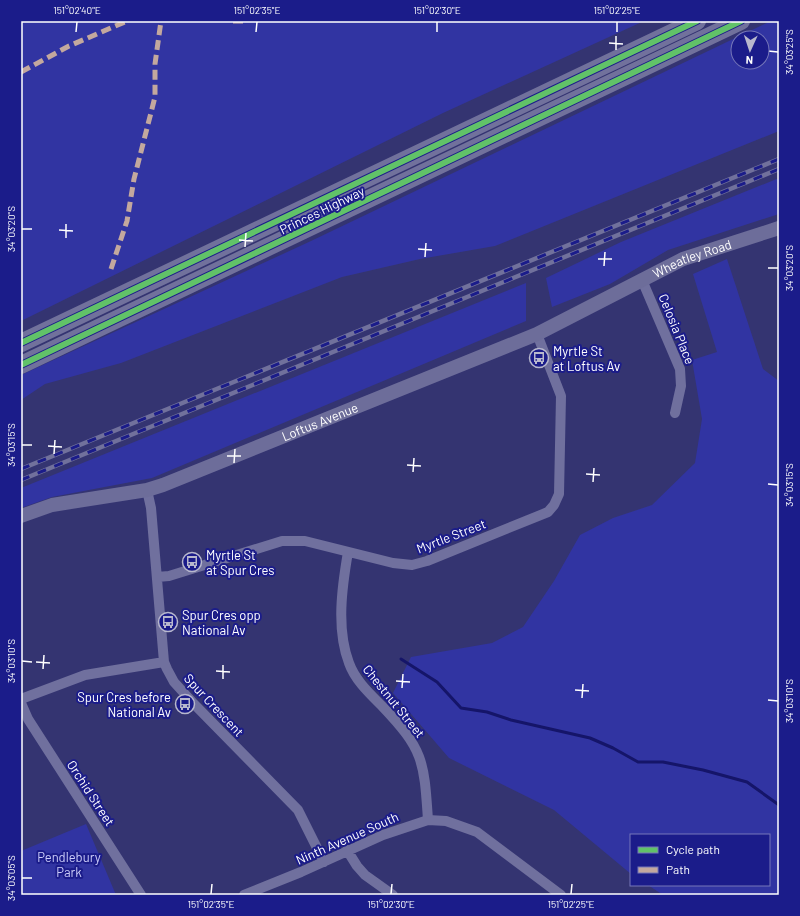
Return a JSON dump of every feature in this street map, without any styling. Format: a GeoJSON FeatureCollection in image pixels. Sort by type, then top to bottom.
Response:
{"type":"FeatureCollection","features":[{"type":"Feature","properties":{"kind":"highway","name":"Princes Highway"},"geometry":{"type":"LineString","coordinates":[[21,343],[697,21]]}},
{"type":"Feature","properties":{"kind":"highway","name":"Princes Highway"},"geometry":{"type":"LineString","coordinates":[[21,365],[741,21]]}},
{"type":"Feature","properties":{"kind":"street","name":"Wheatley Road"},"geometry":{"type":"LineString","coordinates":[[610,298],[683,259],[779,228]]}},
{"type":"Feature","properties":{"kind":"street","name":"Celosia Place"},"geometry":{"type":"LineString","coordinates":[[642,280],[680,369],[681,386],[675,413]]}},
{"type":"Feature","properties":{"kind":"street","name":"Loftus Avenue"},"geometry":{"type":"LineString","coordinates":[[21,516],[70,501],[147,490],[537,334],[610,298]]}},
{"type":"Feature","properties":{"kind":"street","name":"Myrtle Street"},"geometry":{"type":"LineString","coordinates":[[157,577],[170,576],[282,541],[304,541],[393,563],[412,565],[544,514],[554,505],[559,494],[561,396],[537,334]]}},
{"type":"Feature","properties":{"kind":"street","name":"Spur Crescent"},"geometry":{"type":"LineString","coordinates":[[147,490],[151,508],[164,662],[179,688],[298,810],[324,862]]}},
{"type":"Feature","properties":{"kind":"street","name":"Chestnut Street"},"geometry":{"type":"LineString","coordinates":[[348,552],[344,576],[342,620],[344,645],[349,664],[363,687],[402,728],[413,742],[425,775],[428,820]]}},
{"type":"Feature","properties":{"kind":"street"},"geometry":{"type":"LineString","coordinates":[[21,700],[85,675],[164,662]]}},
{"type":"Feature","properties":{"kind":"street","name":"Orchid Street"},"geometry":{"type":"LineString","coordinates":[[21,703],[28,719],[141,895]]}},
{"type":"Feature","properties":{"kind":"street","name":"Ninth Avenue South"},"geometry":{"type":"LineString","coordinates":[[244,895],[324,862],[404,826],[428,820],[446,821],[477,832],[561,895]]}},
{"type":"Feature","properties":{"kind":"street"},"geometry":{"type":"LineString","coordinates":[[348,850],[357,866],[365,875],[393,895]]}},
{"type":"Feature","properties":{"kind":"green space"},"geometry":{"type":"Polygon","coordinates":[[[21,21],[644,21],[443,113],[21,321],[21,21]]]}},
{"type":"Feature","properties":{"kind":"green space"},"geometry":{"type":"Polygon","coordinates":[[[771,21],[779,21],[779,131],[495,246],[420,259],[342,277],[121,363],[45,384],[21,400],[21,375],[311,241],[730,41],[730,70],[770,70],[770,30],[752,30],[771,21]]]}},
{"type":"Feature","properties":{"kind":"green space"},"geometry":{"type":"Polygon","coordinates":[[[779,178],[779,214],[668,250],[610,284],[552,307],[546,278],[621,242],[779,178]]]}},
{"type":"Feature","properties":{"kind":"green space"},"geometry":{"type":"Polygon","coordinates":[[[727,259],[763,369],[779,381],[779,895],[663,895],[650,886],[770,886],[770,834],[630,834],[630,873],[554,810],[449,758],[393,693],[411,657],[492,643],[523,627],[554,581],[580,535],[613,518],[652,505],[695,463],[702,419],[692,360],[717,352],[693,274],[727,259]]]}},
{"type":"Feature","properties":{"kind":"green space"},"geometry":{"type":"Polygon","coordinates":[[[526,283],[526,321],[152,478],[52,497],[21,508],[21,488],[526,283]]]}},
{"type":"Feature","properties":{"kind":"green space","name":"Pendlebury Park"},"geometry":{"type":"Polygon","coordinates":[[[86,824],[116,895],[21,895],[21,851],[86,824]]]}},
{"type":"Feature","properties":{"kind":"waterway"},"geometry":{"type":"LineString","coordinates":[[401,659],[437,682],[461,708],[487,712],[511,720],[590,738],[613,748],[638,762],[663,762],[703,770],[747,782],[779,805]]}},
{"type":"Feature","properties":{"kind":"railway"},"geometry":{"type":"LineString","coordinates":[[21,469],[779,159]]}},
{"type":"Feature","properties":{"kind":"railway"},"geometry":{"type":"LineString","coordinates":[[21,480],[779,169]]}},
{"type":"Feature","properties":{"kind":"marked path"},"geometry":{"type":"LineString","coordinates":[[21,72],[69,46],[127,21]]}},
{"type":"Feature","properties":{"kind":"marked path"},"geometry":{"type":"LineString","coordinates":[[111,269],[127,221],[134,179],[155,97],[155,64],[161,21]]}},
{"type":"Feature","properties":{"kind":"marked path"},"geometry":{"type":"LineString","coordinates":[[233,21],[243,21]]}},
{"type":"Feature","properties":{"kind":"cycle path"},"geometry":{"type":"LineString","coordinates":[[21,343],[697,21]]}},
{"type":"Feature","properties":{"kind":"cycle path"},"geometry":{"type":"LineString","coordinates":[[21,365],[741,21]]}},
{"type":"Feature","properties":{"kind":"place","name":"Myrtle St at Loftus Av"},"geometry":{"type":"Point","coordinates":[539,358]}},
{"type":"Feature","properties":{"kind":"place","name":"Myrtle St at Spur Cres"},"geometry":{"type":"Point","coordinates":[192,562]}},
{"type":"Feature","properties":{"kind":"place","name":"Spur Cres opp National Av"},"geometry":{"type":"Point","coordinates":[168,622]}},
{"type":"Feature","properties":{"kind":"place","name":"Spur Cres before National Av"},"geometry":{"type":"Point","coordinates":[185,704]}}]}
